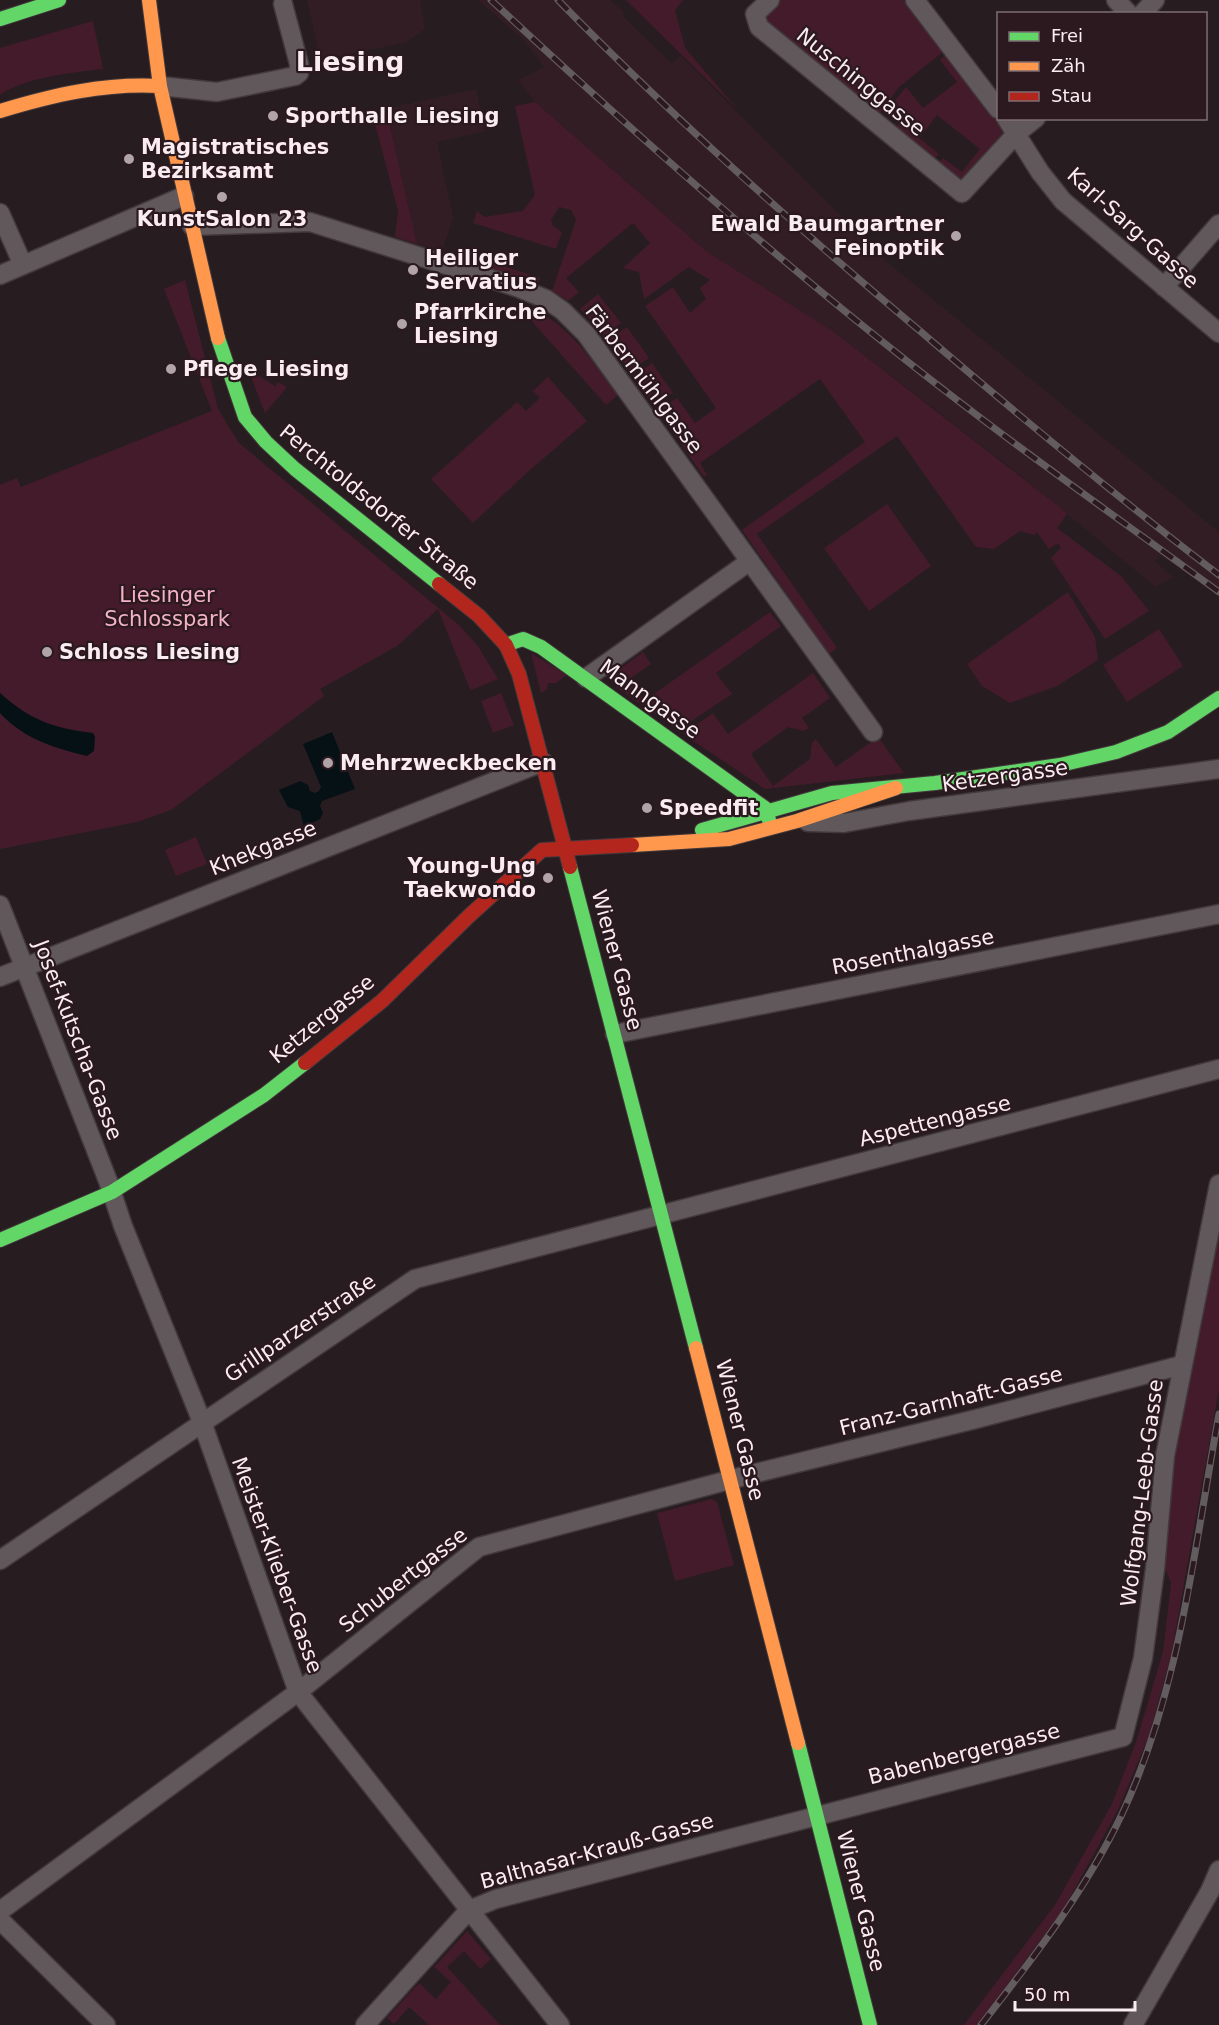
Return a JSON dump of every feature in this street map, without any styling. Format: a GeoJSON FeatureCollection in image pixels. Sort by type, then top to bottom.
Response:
{"type":"FeatureCollection","features":[{"type":"Feature","properties":{"kind":"main road"},"geometry":{"type":"LineString","coordinates":[[0,19],[20,7],[58,0]]}},
{"type":"Feature","properties":{"kind":"main road","name":"Perchtoldsdorfer Straße"},"geometry":{"type":"LineString","coordinates":[[149,0],[160,86],[184,196],[212,318],[242,410],[255,431],[295,469],[479,616],[506,645],[524,688],[564,847]]}},
{"type":"Feature","properties":{"kind":"main road"},"geometry":{"type":"LineString","coordinates":[[0,111],[98,86],[160,86]]}},
{"type":"Feature","properties":{"kind":"main road","name":"Manngasse"},"geometry":{"type":"LineString","coordinates":[[506,645],[517,640],[529,641],[586,678],[765,808]]}},
{"type":"Feature","properties":{"kind":"main road","name":"Ketzergasse"},"geometry":{"type":"LineString","coordinates":[[658,842],[765,808],[854,790],[896,788],[1090,760],[1138,747],[1168,734],[1219,698]]}},
{"type":"Feature","properties":{"kind":"main road","name":"Ketzergasse"},"geometry":{"type":"LineString","coordinates":[[0,1240],[112,1192],[264,1095],[382,1001],[542,850],[729,839],[771,829],[896,788]]}},
{"type":"Feature","properties":{"kind":"main road"},"geometry":{"type":"LineString","coordinates":[[765,808],[771,829]]}},
{"type":"Feature","properties":{"kind":"main road","name":"Wiener Gasse"},"geometry":{"type":"LineString","coordinates":[[564,847],[731,1480],[870,2025]]}},
{"type":"Feature","properties":{"kind":"street","name":"Nuschinggasse"},"geometry":{"type":"LineString","coordinates":[[770,0],[755,14],[759,27],[962,193],[1011,126]]}},
{"type":"Feature","properties":{"kind":"street"},"geometry":{"type":"LineString","coordinates":[[915,0],[997,106]]}},
{"type":"Feature","properties":{"kind":"street"},"geometry":{"type":"LineString","coordinates":[[1116,0],[1127,12]]}},
{"type":"Feature","properties":{"kind":"street"},"geometry":{"type":"LineString","coordinates":[[1144,12],[1155,0]]}},
{"type":"Feature","properties":{"kind":"street"},"geometry":{"type":"LineString","coordinates":[[160,86],[218,92],[291,78],[299,73],[299,64],[283,4]]}},
{"type":"Feature","properties":{"kind":"street"},"geometry":{"type":"LineString","coordinates":[[1011,126],[1030,120]]}},
{"type":"Feature","properties":{"kind":"street","name":"Karl-Sarg-Gasse"},"geometry":{"type":"LineString","coordinates":[[1011,126],[1040,172],[1063,201],[1219,333]]}},
{"type":"Feature","properties":{"kind":"street"},"geometry":{"type":"LineString","coordinates":[[0,275],[184,196]]}},
{"type":"Feature","properties":{"kind":"street"},"geometry":{"type":"LineString","coordinates":[[0,213],[23,265]]}},
{"type":"Feature","properties":{"kind":"street","name":"Färbermühlgasse"},"geometry":{"type":"LineString","coordinates":[[192,226],[310,222],[546,299],[563,311],[586,334],[873,732]]}},
{"type":"Feature","properties":{"kind":"street"},"geometry":{"type":"LineString","coordinates":[[1164,287],[1219,224]]}},
{"type":"Feature","properties":{"kind":"street"},"geometry":{"type":"LineString","coordinates":[[586,678],[750,561]]}},
{"type":"Feature","properties":{"kind":"street","name":"Khekgasse"},"geometry":{"type":"LineString","coordinates":[[0,977],[543,762]]}},
{"type":"Feature","properties":{"kind":"street","name":"Ketzergasse"},"geometry":{"type":"LineString","coordinates":[[797,821],[844,823],[909,811],[1219,769]]}},
{"type":"Feature","properties":{"kind":"street","name":"Josef-Kutscha-Gasse"},"geometry":{"type":"LineString","coordinates":[[0,905],[112,1192]]}},
{"type":"Feature","properties":{"kind":"street","name":"Rosenthalgasse"},"geometry":{"type":"LineString","coordinates":[[615,1034],[1219,914]]}},
{"type":"Feature","properties":{"kind":"street","name":"Aspettengasse"},"geometry":{"type":"LineString","coordinates":[[662,1215],[1219,1069]]}},
{"type":"Feature","properties":{"kind":"street","name":"Wolfgang-Leeb-Gasse"},"geometry":{"type":"LineString","coordinates":[[1123,1737],[1143,1658],[1155,1569],[1165,1456],[1219,1184]]}},
{"type":"Feature","properties":{"kind":"street","name":"Meister-Klieber-Gasse"},"geometry":{"type":"LineString","coordinates":[[112,1192],[123,1226],[202,1422],[298,1692],[560,2025]]}},
{"type":"Feature","properties":{"kind":"street","name":"Grillparzerstraße"},"geometry":{"type":"LineString","coordinates":[[0,1560],[416,1279],[662,1215]]}},
{"type":"Feature","properties":{"kind":"street","name":"Franz-Garnhaft-Gasse"},"geometry":{"type":"LineString","coordinates":[[731,1480],[1182,1365]]}},
{"type":"Feature","properties":{"kind":"street","name":"Schubertgasse"},"geometry":{"type":"LineString","coordinates":[[0,1911],[298,1692],[479,1547],[731,1480]]}},
{"type":"Feature","properties":{"kind":"street","name":"Babenbergergasse"},"geometry":{"type":"LineString","coordinates":[[817,1816],[1123,1737]]}},
{"type":"Feature","properties":{"kind":"street","name":"Balthasar-Krauß-Gasse"},"geometry":{"type":"LineString","coordinates":[[365,2025],[469,1910],[495,1899],[817,1816]]}},
{"type":"Feature","properties":{"kind":"street"},"geometry":{"type":"LineString","coordinates":[[1133,2025],[1210,1891],[1219,1870]]}},
{"type":"Feature","properties":{"kind":"street"},"geometry":{"type":"LineString","coordinates":[[0,1920],[106,2025]]}},
{"type":"Feature","properties":{"kind":"shaded area"},"geometry":{"type":"Polygon","coordinates":[[[307,0],[420,0],[425,29],[407,42],[320,60],[307,0]]]}},
{"type":"Feature","properties":{"kind":"shaded area"},"geometry":{"type":"Polygon","coordinates":[[[478,0],[610,0],[672,64],[680,55],[887,262],[1219,532],[1219,597],[1161,555],[1155,561],[1173,577],[1156,587],[1007,465],[834,332],[706,251],[535,102],[518,80],[544,67],[523,39],[478,0]]]}},
{"type":"Feature","properties":{"kind":"shaded area"},"geometry":{"type":"Polygon","coordinates":[[[476,89],[485,131],[437,142],[453,217],[442,252],[417,244],[386,109],[476,89]]]}},
{"type":"Feature","properties":{"kind":"shaded area"},"geometry":{"type":"Polygon","coordinates":[[[0,693],[22,710],[43,721],[93,733],[94,751],[87,756],[63,750],[19,730],[0,713],[0,693]]]}},
{"type":"Feature","properties":{"kind":"shaded area","name":"Mehrzweckbecken"},"geometry":{"type":"Polygon","coordinates":[[[332,732],[355,789],[322,801],[320,806],[323,813],[320,819],[304,827],[300,811],[288,807],[279,790],[300,781],[308,785],[310,791],[315,793],[319,791],[321,787],[303,744],[332,732]]]}},
{"type":"Feature","properties":{"kind":"green space"},"geometry":{"type":"Polygon","coordinates":[[[626,0],[683,0],[675,10],[685,48],[738,110],[626,0]]]}},
{"type":"Feature","properties":{"kind":"green space"},"geometry":{"type":"Polygon","coordinates":[[[780,0],[903,0],[944,51],[899,87],[878,116],[765,23],[765,13],[780,0]]]}},
{"type":"Feature","properties":{"kind":"green space"},"geometry":{"type":"Polygon","coordinates":[[[93,21],[103,69],[35,80],[0,95],[0,48],[93,21]]]}},
{"type":"Feature","properties":{"kind":"green space"},"geometry":{"type":"Polygon","coordinates":[[[945,55],[997,121],[1003,135],[966,179],[958,180],[938,164],[943,158],[962,172],[980,149],[937,115],[919,138],[939,154],[933,161],[895,129],[902,120],[888,109],[906,87],[923,108],[957,82],[940,60],[945,55]]]}},
{"type":"Feature","properties":{"kind":"green space"},"geometry":{"type":"Polygon","coordinates":[[[535,102],[706,251],[834,332],[1057,505],[1067,514],[1057,528],[1121,576],[1149,611],[1105,639],[1051,558],[1061,548],[1058,543],[1049,549],[1037,532],[1034,535],[1020,531],[994,549],[976,547],[897,436],[757,534],[837,648],[829,654],[742,530],[865,442],[820,379],[700,463],[707,475],[704,477],[658,411],[677,398],[695,423],[716,408],[645,306],[673,287],[690,313],[706,299],[700,288],[710,280],[689,267],[644,299],[639,272],[623,268],[650,243],[633,223],[566,278],[579,292],[568,301],[552,291],[576,220],[571,210],[559,207],[551,220],[553,226],[562,232],[556,249],[473,223],[477,211],[484,217],[523,211],[535,195],[515,106],[535,102]]]}},
{"type":"Feature","properties":{"kind":"green space"},"geometry":{"type":"Polygon","coordinates":[[[386,109],[417,244],[395,237],[398,211],[372,112],[386,109]]]}},
{"type":"Feature","properties":{"kind":"green space"},"geometry":{"type":"Polygon","coordinates":[[[470,255],[540,278],[538,284],[468,261],[470,255]]]}},
{"type":"Feature","properties":{"kind":"green space","name":"Liesinger Schlosspark"},"geometry":{"type":"Polygon","coordinates":[[[185,280],[218,409],[239,443],[459,625],[478,646],[498,679],[471,690],[438,609],[397,646],[320,689],[324,696],[171,810],[137,822],[0,849],[0,485],[17,478],[21,487],[212,411],[164,289],[185,280]]]}},
{"type":"Feature","properties":{"kind":"green space"},"geometry":{"type":"Polygon","coordinates":[[[598,294],[621,323],[605,335],[597,326],[608,323],[601,312],[596,315],[598,319],[594,323],[580,309],[598,294]]]}},
{"type":"Feature","properties":{"kind":"green space"},"geometry":{"type":"Polygon","coordinates":[[[528,307],[543,314],[568,333],[589,356],[618,395],[606,405],[522,310],[528,307]]]}},
{"type":"Feature","properties":{"kind":"green space"},"geometry":{"type":"Polygon","coordinates":[[[627,327],[649,358],[630,371],[608,340],[627,327]]]}},
{"type":"Feature","properties":{"kind":"green space"},"geometry":{"type":"Polygon","coordinates":[[[652,363],[673,393],[654,405],[634,376],[652,363]]]}},
{"type":"Feature","properties":{"kind":"green space"},"geometry":{"type":"Polygon","coordinates":[[[246,364],[256,370],[254,373],[275,386],[278,382],[287,387],[265,413],[246,364]]]}},
{"type":"Feature","properties":{"kind":"green space"},"geometry":{"type":"Polygon","coordinates":[[[548,377],[587,421],[473,523],[431,479],[517,402],[526,411],[540,398],[533,391],[548,377]]]}},
{"type":"Feature","properties":{"kind":"green space"},"geometry":{"type":"Polygon","coordinates":[[[887,504],[931,566],[869,611],[824,548],[887,504]]]}},
{"type":"Feature","properties":{"kind":"green space"},"geometry":{"type":"Polygon","coordinates":[[[1068,592],[1095,637],[1098,660],[1057,686],[1010,703],[982,686],[967,664],[1068,592]]]}},
{"type":"Feature","properties":{"kind":"green space"},"geometry":{"type":"Polygon","coordinates":[[[770,612],[781,626],[716,673],[732,694],[678,730],[616,687],[613,674],[643,652],[651,664],[628,680],[644,701],[770,612]]]}},
{"type":"Feature","properties":{"kind":"green space"},"geometry":{"type":"Polygon","coordinates":[[[1159,629],[1183,666],[1127,702],[1103,665],[1159,629]]]}},
{"type":"Feature","properties":{"kind":"green space"},"geometry":{"type":"Polygon","coordinates":[[[531,653],[567,675],[556,683],[548,683],[547,689],[541,693],[531,653]]]}},
{"type":"Feature","properties":{"kind":"green space"},"geometry":{"type":"Polygon","coordinates":[[[813,673],[830,698],[802,718],[809,728],[803,731],[788,727],[751,754],[773,786],[810,759],[812,743],[816,739],[836,767],[878,737],[904,773],[765,789],[683,734],[713,713],[728,734],[813,673]]]}},
{"type":"Feature","properties":{"kind":"green space"},"geometry":{"type":"Polygon","coordinates":[[[501,693],[514,725],[493,733],[481,701],[501,693]]]}},
{"type":"Feature","properties":{"kind":"green space"},"geometry":{"type":"Polygon","coordinates":[[[196,837],[207,864],[176,876],[165,850],[196,837]]]}},
{"type":"Feature","properties":{"kind":"green space"},"geometry":{"type":"Polygon","coordinates":[[[1219,1232],[1219,1389],[1171,1656],[1149,1736],[1117,1812],[1063,1910],[977,2025],[964,2025],[1055,1905],[1112,1804],[1136,1742],[1163,1652],[1171,1583],[1163,1563],[1174,1455],[1219,1232]]]}},
{"type":"Feature","properties":{"kind":"green space"},"geometry":{"type":"Polygon","coordinates":[[[712,1499],[717,1502],[734,1565],[675,1581],[657,1513],[712,1499]]]}},
{"type":"Feature","properties":{"kind":"green space"},"geometry":{"type":"Polygon","coordinates":[[[467,1931],[491,1959],[480,1969],[464,1951],[447,1967],[500,2025],[429,2025],[409,2007],[394,2024],[387,2018],[419,1983],[436,1999],[451,1982],[434,1967],[467,1931]]]}},
{"type":"Feature","properties":{"kind":"railway"},"geometry":{"type":"LineString","coordinates":[[491,0],[670,163],[855,320],[1011,441],[1219,592]]}},
{"type":"Feature","properties":{"kind":"railway"},"geometry":{"type":"LineString","coordinates":[[558,0],[601,44],[735,170],[827,251],[1031,425],[1219,575]]}},
{"type":"Feature","properties":{"kind":"railway"},"geometry":{"type":"LineString","coordinates":[[981,2025],[1039,1949],[1092,1870],[1122,1814],[1142,1767],[1172,1669],[1193,1567],[1219,1414]]}},
{"type":"Feature","properties":{"kind":"traffic: fast"},"geometry":{"type":"LineString","coordinates":[[0,19],[59,0]]}},
{"type":"Feature","properties":{"kind":"traffic: fast"},"geometry":{"type":"LineString","coordinates":[[218,338],[245,417],[266,442],[295,469],[439,584]]}},
{"type":"Feature","properties":{"kind":"traffic: fast"},"geometry":{"type":"LineString","coordinates":[[506,645],[523,639],[541,647],[765,808],[769,820]]}},
{"type":"Feature","properties":{"kind":"traffic: fast"},"geometry":{"type":"LineString","coordinates":[[702,830],[832,793],[935,783],[1060,765],[1116,752],[1168,732],[1219,698]]}},
{"type":"Feature","properties":{"kind":"traffic: fast"},"geometry":{"type":"LineString","coordinates":[[570,867],[696,1348]]}},
{"type":"Feature","properties":{"kind":"traffic: fast"},"geometry":{"type":"LineString","coordinates":[[0,1240],[112,1192],[264,1095],[305,1063]]}},
{"type":"Feature","properties":{"kind":"traffic: fast"},"geometry":{"type":"LineString","coordinates":[[798,1743],[870,2025]]}},
{"type":"Feature","properties":{"kind":"traffic: slow"},"geometry":{"type":"LineString","coordinates":[[0,111],[79,91],[119,86],[160,86],[149,0]]}},
{"type":"Feature","properties":{"kind":"traffic: slow"},"geometry":{"type":"LineString","coordinates":[[160,86],[218,338]]}},
{"type":"Feature","properties":{"kind":"traffic: slow"},"geometry":{"type":"LineString","coordinates":[[632,845],[729,839],[797,821],[896,788]]}},
{"type":"Feature","properties":{"kind":"traffic: slow"},"geometry":{"type":"LineString","coordinates":[[696,1348],[798,1743]]}},
{"type":"Feature","properties":{"kind":"traffic: jam"},"geometry":{"type":"LineString","coordinates":[[439,584],[479,616],[506,645],[519,674],[570,867]]}},
{"type":"Feature","properties":{"kind":"traffic: jam"},"geometry":{"type":"LineString","coordinates":[[305,1063],[382,1001],[469,916],[542,850],[632,845]]}},
{"type":"Feature","properties":{"kind":"place","name":"Sporthalle Liesing"},"geometry":{"type":"Point","coordinates":[273,116]}},
{"type":"Feature","properties":{"kind":"place","name":"Magistratisches Bezirksamt"},"geometry":{"type":"Point","coordinates":[129,159]}},
{"type":"Feature","properties":{"kind":"place","name":"KunstSalon 23"},"geometry":{"type":"Point","coordinates":[222,197]}},
{"type":"Feature","properties":{"kind":"place","name":"Ewald Baumgartner Feinoptik"},"geometry":{"type":"Point","coordinates":[956,236]}},
{"type":"Feature","properties":{"kind":"place","name":"Heiliger Servatius"},"geometry":{"type":"Point","coordinates":[413,270]}},
{"type":"Feature","properties":{"kind":"place","name":"Pfarrkirche Liesing"},"geometry":{"type":"Point","coordinates":[402,324]}},
{"type":"Feature","properties":{"kind":"place","name":"Pflege Liesing"},"geometry":{"type":"Point","coordinates":[171,369]}},
{"type":"Feature","properties":{"kind":"place","name":"Schloss Liesing"},"geometry":{"type":"Point","coordinates":[47,652]}},
{"type":"Feature","properties":{"kind":"place","name":"Mehrzweckbecken"},"geometry":{"type":"Point","coordinates":[328,763]}},
{"type":"Feature","properties":{"kind":"place","name":"Speedfit"},"geometry":{"type":"Point","coordinates":[647,808]}},
{"type":"Feature","properties":{"kind":"place","name":"Young-Ung Taekwondo"},"geometry":{"type":"Point","coordinates":[548,878]}},
{"type":"Feature","properties":{"kind":"district","name":"Liesing"},"geometry":{"type":"Point","coordinates":[350,62]}}]}
